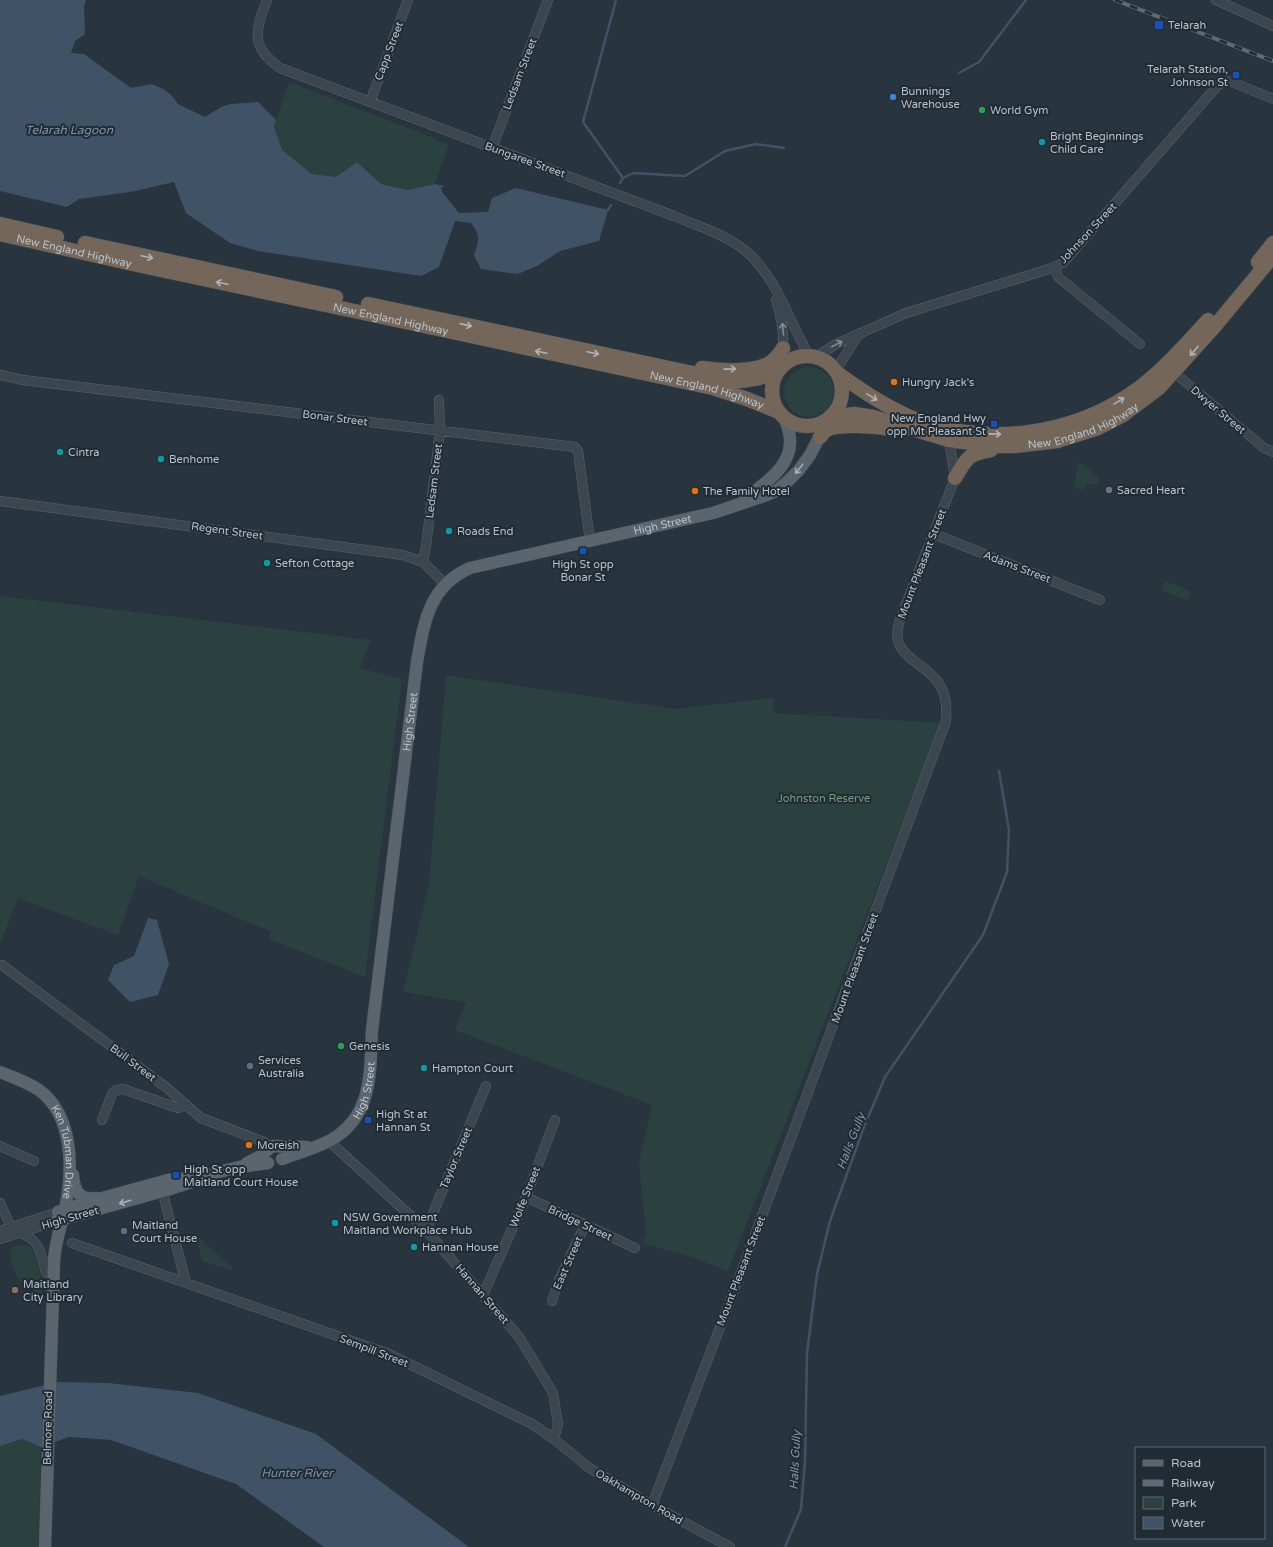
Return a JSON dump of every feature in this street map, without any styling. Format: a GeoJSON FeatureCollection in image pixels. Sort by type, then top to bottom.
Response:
{"type":"FeatureCollection","features":[{"type":"Feature","properties":{"kind":"highway","name":"New England Highway"},"geometry":{"type":"LineString","coordinates":[[0,224],[649,365],[730,381],[762,378],[779,369]]}},
{"type":"Feature","properties":{"kind":"highway","name":"New England Highway"},"geometry":{"type":"LineString","coordinates":[[0,234],[142,266],[713,388],[746,399],[781,415]]}},
{"type":"Feature","properties":{"kind":"highway","name":"New England Highway"},"geometry":{"type":"LineString","coordinates":[[829,418],[854,414],[874,417],[949,440],[979,445],[1015,446],[1057,441],[1098,428],[1123,415],[1159,388],[1170,368],[1273,243]]}},
{"type":"Feature","properties":{"kind":"highway","name":"New England Highway"},"geometry":{"type":"LineString","coordinates":[[838,372],[870,396],[928,423],[963,431],[980,433],[1017,433],[1051,429],[1093,415],[1105,409],[1170,368],[1215,326],[1273,256]]}},
{"type":"Feature","properties":{"kind":"highway"},"geometry":{"type":"LineString","coordinates":[[649,365],[678,364],[706,369],[742,369],[767,364],[774,360],[784,348]]}},
{"type":"Feature","properties":{"kind":"highway"},"geometry":{"type":"LineString","coordinates":[[813,356],[827,362],[838,372],[842,382],[842,397],[836,410],[829,418],[811,426],[792,422],[781,415],[774,405],[772,388],[779,369],[793,358],[813,356]]}},
{"type":"Feature","properties":{"kind":"highway"},"geometry":{"type":"LineString","coordinates":[[820,437],[826,430],[842,427],[884,428],[929,434]]}},
{"type":"Feature","properties":{"kind":"highway"},"geometry":{"type":"LineString","coordinates":[[955,478],[966,460],[975,453],[1015,446]]}},
{"type":"Feature","properties":{"kind":"main road","name":"High Street"},"geometry":{"type":"LineString","coordinates":[[741,503],[782,466],[788,455],[790,444],[789,431],[781,415]]}},
{"type":"Feature","properties":{"kind":"main road","name":"High Street"},"geometry":{"type":"LineString","coordinates":[[270,1152],[277,1164],[282,1159],[329,1141],[351,1123],[359,1112],[366,1097],[372,1030],[417,662],[421,639],[431,606],[439,590],[455,575],[470,568],[713,513],[764,496],[776,490],[799,470],[820,437],[829,418]]}},
{"type":"Feature","properties":{"kind":"main road","name":"Ken Tubman Drive"},"geometry":{"type":"LineString","coordinates":[[0,1072],[30,1084],[47,1097],[58,1112],[63,1123],[67,1138],[70,1170],[59,1216]]}},
{"type":"Feature","properties":{"kind":"main road","name":"Ken Tubman Drive"},"geometry":{"type":"LineString","coordinates":[[47,1097],[60,1126],[63,1149],[59,1216]]}},
{"type":"Feature","properties":{"kind":"main road"},"geometry":{"type":"LineString","coordinates":[[67,1138],[72,1156],[75,1188],[82,1197],[86,1199],[107,1197]]}},
{"type":"Feature","properties":{"kind":"main road","name":"High Street"},"geometry":{"type":"LineString","coordinates":[[59,1216],[239,1167],[270,1152],[314,1147]]}},
{"type":"Feature","properties":{"kind":"main road","name":"High Street"},"geometry":{"type":"LineString","coordinates":[[59,1216],[107,1197],[162,1187]]}},
{"type":"Feature","properties":{"kind":"main road","name":"Belmore Road"},"geometry":{"type":"LineString","coordinates":[[52,1309],[46,1273],[47,1245],[59,1216]]}},
{"type":"Feature","properties":{"kind":"main road","name":"Belmore Road"},"geometry":{"type":"LineString","coordinates":[[45,1547],[54,1252],[59,1216]]}},
{"type":"Feature","properties":{"kind":"street","name":"Bungaree Street"},"geometry":{"type":"LineString","coordinates":[[267,0],[257,30],[258,43],[264,56],[280,68],[674,216],[709,230],[747,253],[772,284],[800,340],[813,356]]}},
{"type":"Feature","properties":{"kind":"street","name":"Capp Street"},"geometry":{"type":"LineString","coordinates":[[370,102],[408,0]]}},
{"type":"Feature","properties":{"kind":"street","name":"Ledsam Street"},"geometry":{"type":"LineString","coordinates":[[492,148],[548,0]]}},
{"type":"Feature","properties":{"kind":"street"},"geometry":{"type":"LineString","coordinates":[[1216,0],[1272,25]]}},
{"type":"Feature","properties":{"kind":"street","name":"Johnson Street"},"geometry":{"type":"LineString","coordinates":[[813,356],[836,344],[906,313],[1055,267],[1063,263],[1218,85],[1227,81],[1232,82],[1273,99]]}},
{"type":"Feature","properties":{"kind":"street"},"geometry":{"type":"LineString","coordinates":[[1055,267],[1058,277],[1140,344]]}},
{"type":"Feature","properties":{"kind":"street","name":"Bungaree Street"},"geometry":{"type":"LineString","coordinates":[[772,284],[783,325],[784,348],[779,369]]}},
{"type":"Feature","properties":{"kind":"street"},"geometry":{"type":"LineString","coordinates":[[838,372],[858,335]]}},
{"type":"Feature","properties":{"kind":"street","name":"Dwyer Street"},"geometry":{"type":"LineString","coordinates":[[1170,368],[1264,448],[1273,452]]}},
{"type":"Feature","properties":{"kind":"street","name":"Bonar Street"},"geometry":{"type":"LineString","coordinates":[[0,374],[23,380],[575,447],[578,451],[590,541]]}},
{"type":"Feature","properties":{"kind":"street","name":"Ledsam Street"},"geometry":{"type":"LineString","coordinates":[[422,562],[426,546],[440,431],[439,400]]}},
{"type":"Feature","properties":{"kind":"street","name":"Mount Pleasant Street"},"geometry":{"type":"LineString","coordinates":[[652,1505],[738,1282],[943,733],[947,708],[939,683],[931,674],[906,655],[900,647],[897,632],[901,617],[955,478],[949,440]]}},
{"type":"Feature","properties":{"kind":"street","name":"Regent Street"},"geometry":{"type":"LineString","coordinates":[[0,501],[403,555],[422,562],[445,584]]}},
{"type":"Feature","properties":{"kind":"street","name":"Adams Street"},"geometry":{"type":"LineString","coordinates":[[934,534],[1100,600]]}},
{"type":"Feature","properties":{"kind":"street","name":"Bull Street"},"geometry":{"type":"LineString","coordinates":[[2,965],[167,1088],[201,1118],[264,1142],[270,1152]]}},
{"type":"Feature","properties":{"kind":"street","name":"Taylor Street"},"geometry":{"type":"LineString","coordinates":[[426,1230],[486,1086]]}},
{"type":"Feature","properties":{"kind":"street"},"geometry":{"type":"LineString","coordinates":[[102,1120],[112,1094],[116,1090],[123,1089],[178,1108],[186,1104]]}},
{"type":"Feature","properties":{"kind":"street","name":"Wolfe Street"},"geometry":{"type":"LineString","coordinates":[[483,1295],[526,1197],[555,1120]]}},
{"type":"Feature","properties":{"kind":"street","name":"Hannan Street"},"geometry":{"type":"LineString","coordinates":[[329,1141],[426,1230],[519,1337],[553,1393],[558,1424],[554,1439]]}},
{"type":"Feature","properties":{"kind":"street"},"geometry":{"type":"LineString","coordinates":[[0,1146],[34,1161]]}},
{"type":"Feature","properties":{"kind":"street"},"geometry":{"type":"LineString","coordinates":[[162,1187],[186,1283]]}},
{"type":"Feature","properties":{"kind":"street","name":"Bridge Street"},"geometry":{"type":"LineString","coordinates":[[526,1197],[635,1248]]}},
{"type":"Feature","properties":{"kind":"street"},"geometry":{"type":"LineString","coordinates":[[0,1203],[11,1227]]}},
{"type":"Feature","properties":{"kind":"street","name":"High Street"},"geometry":{"type":"LineString","coordinates":[[0,1231],[59,1216]]}},
{"type":"Feature","properties":{"kind":"street","name":"High Street"},"geometry":{"type":"LineString","coordinates":[[0,1239],[20,1233],[59,1216]]}},
{"type":"Feature","properties":{"kind":"street","name":"East Street"},"geometry":{"type":"LineString","coordinates":[[552,1301],[559,1280],[585,1225]]}},
{"type":"Feature","properties":{"kind":"street"},"geometry":{"type":"LineString","coordinates":[[20,1233],[30,1237],[38,1245],[46,1273]]}},
{"type":"Feature","properties":{"kind":"street","name":"Sempill Street"},"geometry":{"type":"LineString","coordinates":[[72,1243],[186,1283],[207,1292],[388,1354],[532,1424],[554,1439]]}},
{"type":"Feature","properties":{"kind":"street","name":"Oakhampton Road"},"geometry":{"type":"LineString","coordinates":[[554,1439],[588,1467],[652,1505],[730,1547]]}},
{"type":"Feature","properties":{"kind":"green space"},"geometry":{"type":"Polygon","coordinates":[[[289,82],[449,144],[435,184],[407,190],[381,184],[357,162],[336,177],[312,174],[282,150],[274,127],[289,82]]]}},
{"type":"Feature","properties":{"kind":"green space"},"geometry":{"type":"Polygon","coordinates":[[[809,367],[819,369],[827,374],[832,382],[834,392],[832,402],[827,410],[819,415],[809,417],[799,415],[791,410],[786,402],[784,392],[786,382],[791,374],[799,369],[809,367]]]}},
{"type":"Feature","properties":{"kind":"green space"},"geometry":{"type":"Polygon","coordinates":[[[1079,462],[1097,476],[1099,479],[1097,484],[1087,484],[1085,488],[1081,490],[1076,488],[1074,484],[1079,462]]]}},
{"type":"Feature","properties":{"kind":"green space"},"geometry":{"type":"Polygon","coordinates":[[[1165,581],[1191,591],[1187,600],[1161,590],[1165,581]]]}},
{"type":"Feature","properties":{"kind":"green space"},"geometry":{"type":"Polygon","coordinates":[[[0,596],[371,640],[360,668],[402,679],[365,977],[269,939],[271,932],[139,876],[118,935],[18,898],[0,944],[0,596]]]}},
{"type":"Feature","properties":{"kind":"green space","name":"Johnston Reserve"},"geometry":{"type":"Polygon","coordinates":[[[446,675],[675,709],[774,698],[773,713],[941,723],[728,1271],[694,1258],[642,1243],[646,1234],[639,1163],[652,1105],[455,1030],[466,1002],[403,992],[429,883],[446,675]]]}},
{"type":"Feature","properties":{"kind":"green space"},"geometry":{"type":"Polygon","coordinates":[[[197,1236],[233,1268],[232,1270],[202,1261],[197,1236]]]}},
{"type":"Feature","properties":{"kind":"green space"},"geometry":{"type":"Polygon","coordinates":[[[22,1244],[29,1246],[35,1256],[40,1275],[42,1294],[28,1288],[14,1271],[11,1248],[22,1244]]]}},
{"type":"Feature","properties":{"kind":"green space"},"geometry":{"type":"Polygon","coordinates":[[[22,1439],[41,1447],[38,1547],[0,1547],[0,1446],[22,1439]]]}},
{"type":"Feature","properties":{"kind":"water","name":"Telarah Lagoon"},"geometry":{"type":"Polygon","coordinates":[[[0,0],[86,0],[84,7],[85,34],[75,41],[71,53],[84,54],[131,88],[152,84],[165,90],[178,104],[205,117],[221,107],[231,104],[258,102],[276,120],[274,127],[282,150],[312,174],[336,177],[357,162],[381,184],[407,190],[435,184],[444,186],[441,188],[442,192],[459,213],[488,212],[492,198],[516,188],[608,210],[599,241],[560,251],[537,266],[518,274],[481,269],[474,255],[478,242],[478,235],[476,231],[471,223],[455,221],[439,267],[421,276],[258,251],[230,243],[186,213],[174,182],[130,192],[79,199],[67,207],[0,191],[0,0]]]}},
{"type":"Feature","properties":{"kind":"water"},"geometry":{"type":"Polygon","coordinates":[[[148,918],[157,920],[169,964],[158,995],[130,1002],[108,980],[114,965],[134,956],[148,918]]]}},
{"type":"Feature","properties":{"kind":"water","name":"Hunter River"},"geometry":{"type":"Polygon","coordinates":[[[58,1382],[108,1383],[198,1393],[316,1434],[469,1547],[324,1547],[236,1484],[111,1440],[69,1437],[41,1447],[22,1439],[0,1446],[0,1396],[58,1382]]]}},
{"type":"Feature","properties":{"kind":"waterway"},"geometry":{"type":"LineString","coordinates":[[616,0],[583,122],[623,178]]}},
{"type":"Feature","properties":{"kind":"waterway"},"geometry":{"type":"LineString","coordinates":[[959,73],[979,62],[1026,0]]}},
{"type":"Feature","properties":{"kind":"waterway"},"geometry":{"type":"LineString","coordinates":[[620,183],[623,178],[633,173],[685,176],[725,151],[756,144],[784,148]]}},
{"type":"Feature","properties":{"kind":"waterway"},"geometry":{"type":"LineString","coordinates":[[608,210],[611,205]]}},
{"type":"Feature","properties":{"kind":"waterway","name":"Halls Gully"},"geometry":{"type":"LineString","coordinates":[[785,1547],[801,1509],[805,1461],[807,1353],[817,1274],[830,1221],[864,1127],[885,1077],[983,935],[1007,872],[1009,830],[999,771]]}},
{"type":"Feature","properties":{"kind":"railway"},"geometry":{"type":"LineString","coordinates":[[1115,0],[1273,61]]}},
{"type":"Feature","properties":{"kind":"place","name":"Telarah"},"geometry":{"type":"Point","coordinates":[1159,25]}},
{"type":"Feature","properties":{"kind":"place","name":"Telarah Station, Johnson St"},"geometry":{"type":"Point","coordinates":[1236,75]}},
{"type":"Feature","properties":{"kind":"place","name":"Bunnings Warehouse"},"geometry":{"type":"Point","coordinates":[893,97]}},
{"type":"Feature","properties":{"kind":"place","name":"World Gym"},"geometry":{"type":"Point","coordinates":[982,110]}},
{"type":"Feature","properties":{"kind":"place","name":"Bright Beginnings Child Care"},"geometry":{"type":"Point","coordinates":[1042,142]}},
{"type":"Feature","properties":{"kind":"place","name":"Hungry Jack's"},"geometry":{"type":"Point","coordinates":[894,382]}},
{"type":"Feature","properties":{"kind":"place","name":"New England Hwy opp Mt Pleasant St"},"geometry":{"type":"Point","coordinates":[994,424]}},
{"type":"Feature","properties":{"kind":"place","name":"Cintra"},"geometry":{"type":"Point","coordinates":[60,452]}},
{"type":"Feature","properties":{"kind":"place","name":"Benhome"},"geometry":{"type":"Point","coordinates":[161,459]}},
{"type":"Feature","properties":{"kind":"place","name":"Sacred Heart"},"geometry":{"type":"Point","coordinates":[1109,490]}},
{"type":"Feature","properties":{"kind":"place","name":"The Family Hotel"},"geometry":{"type":"Point","coordinates":[695,491]}},
{"type":"Feature","properties":{"kind":"place","name":"Roads End"},"geometry":{"type":"Point","coordinates":[449,531]}},
{"type":"Feature","properties":{"kind":"place","name":"High St opp Bonar St"},"geometry":{"type":"Point","coordinates":[583,551]}},
{"type":"Feature","properties":{"kind":"place","name":"Sefton Cottage"},"geometry":{"type":"Point","coordinates":[267,563]}},
{"type":"Feature","properties":{"kind":"place","name":"Genesis"},"geometry":{"type":"Point","coordinates":[341,1046]}},
{"type":"Feature","properties":{"kind":"place","name":"Services Australia"},"geometry":{"type":"Point","coordinates":[250,1066]}},
{"type":"Feature","properties":{"kind":"place","name":"Hampton Court"},"geometry":{"type":"Point","coordinates":[424,1068]}},
{"type":"Feature","properties":{"kind":"place","name":"High St at Hannan St"},"geometry":{"type":"Point","coordinates":[368,1120]}},
{"type":"Feature","properties":{"kind":"place","name":"Moreish"},"geometry":{"type":"Point","coordinates":[249,1145]}},
{"type":"Feature","properties":{"kind":"place","name":"High St opp Maitland Court House"},"geometry":{"type":"Point","coordinates":[176,1175]}},
{"type":"Feature","properties":{"kind":"place","name":"NSW Government Maitland Workplace Hub"},"geometry":{"type":"Point","coordinates":[335,1223]}},
{"type":"Feature","properties":{"kind":"place","name":"Maitland Court House"},"geometry":{"type":"Point","coordinates":[124,1231]}},
{"type":"Feature","properties":{"kind":"place","name":"Hannan House"},"geometry":{"type":"Point","coordinates":[414,1247]}},
{"type":"Feature","properties":{"kind":"place","name":"Maitland City Library"},"geometry":{"type":"Point","coordinates":[15,1290]}}]}
